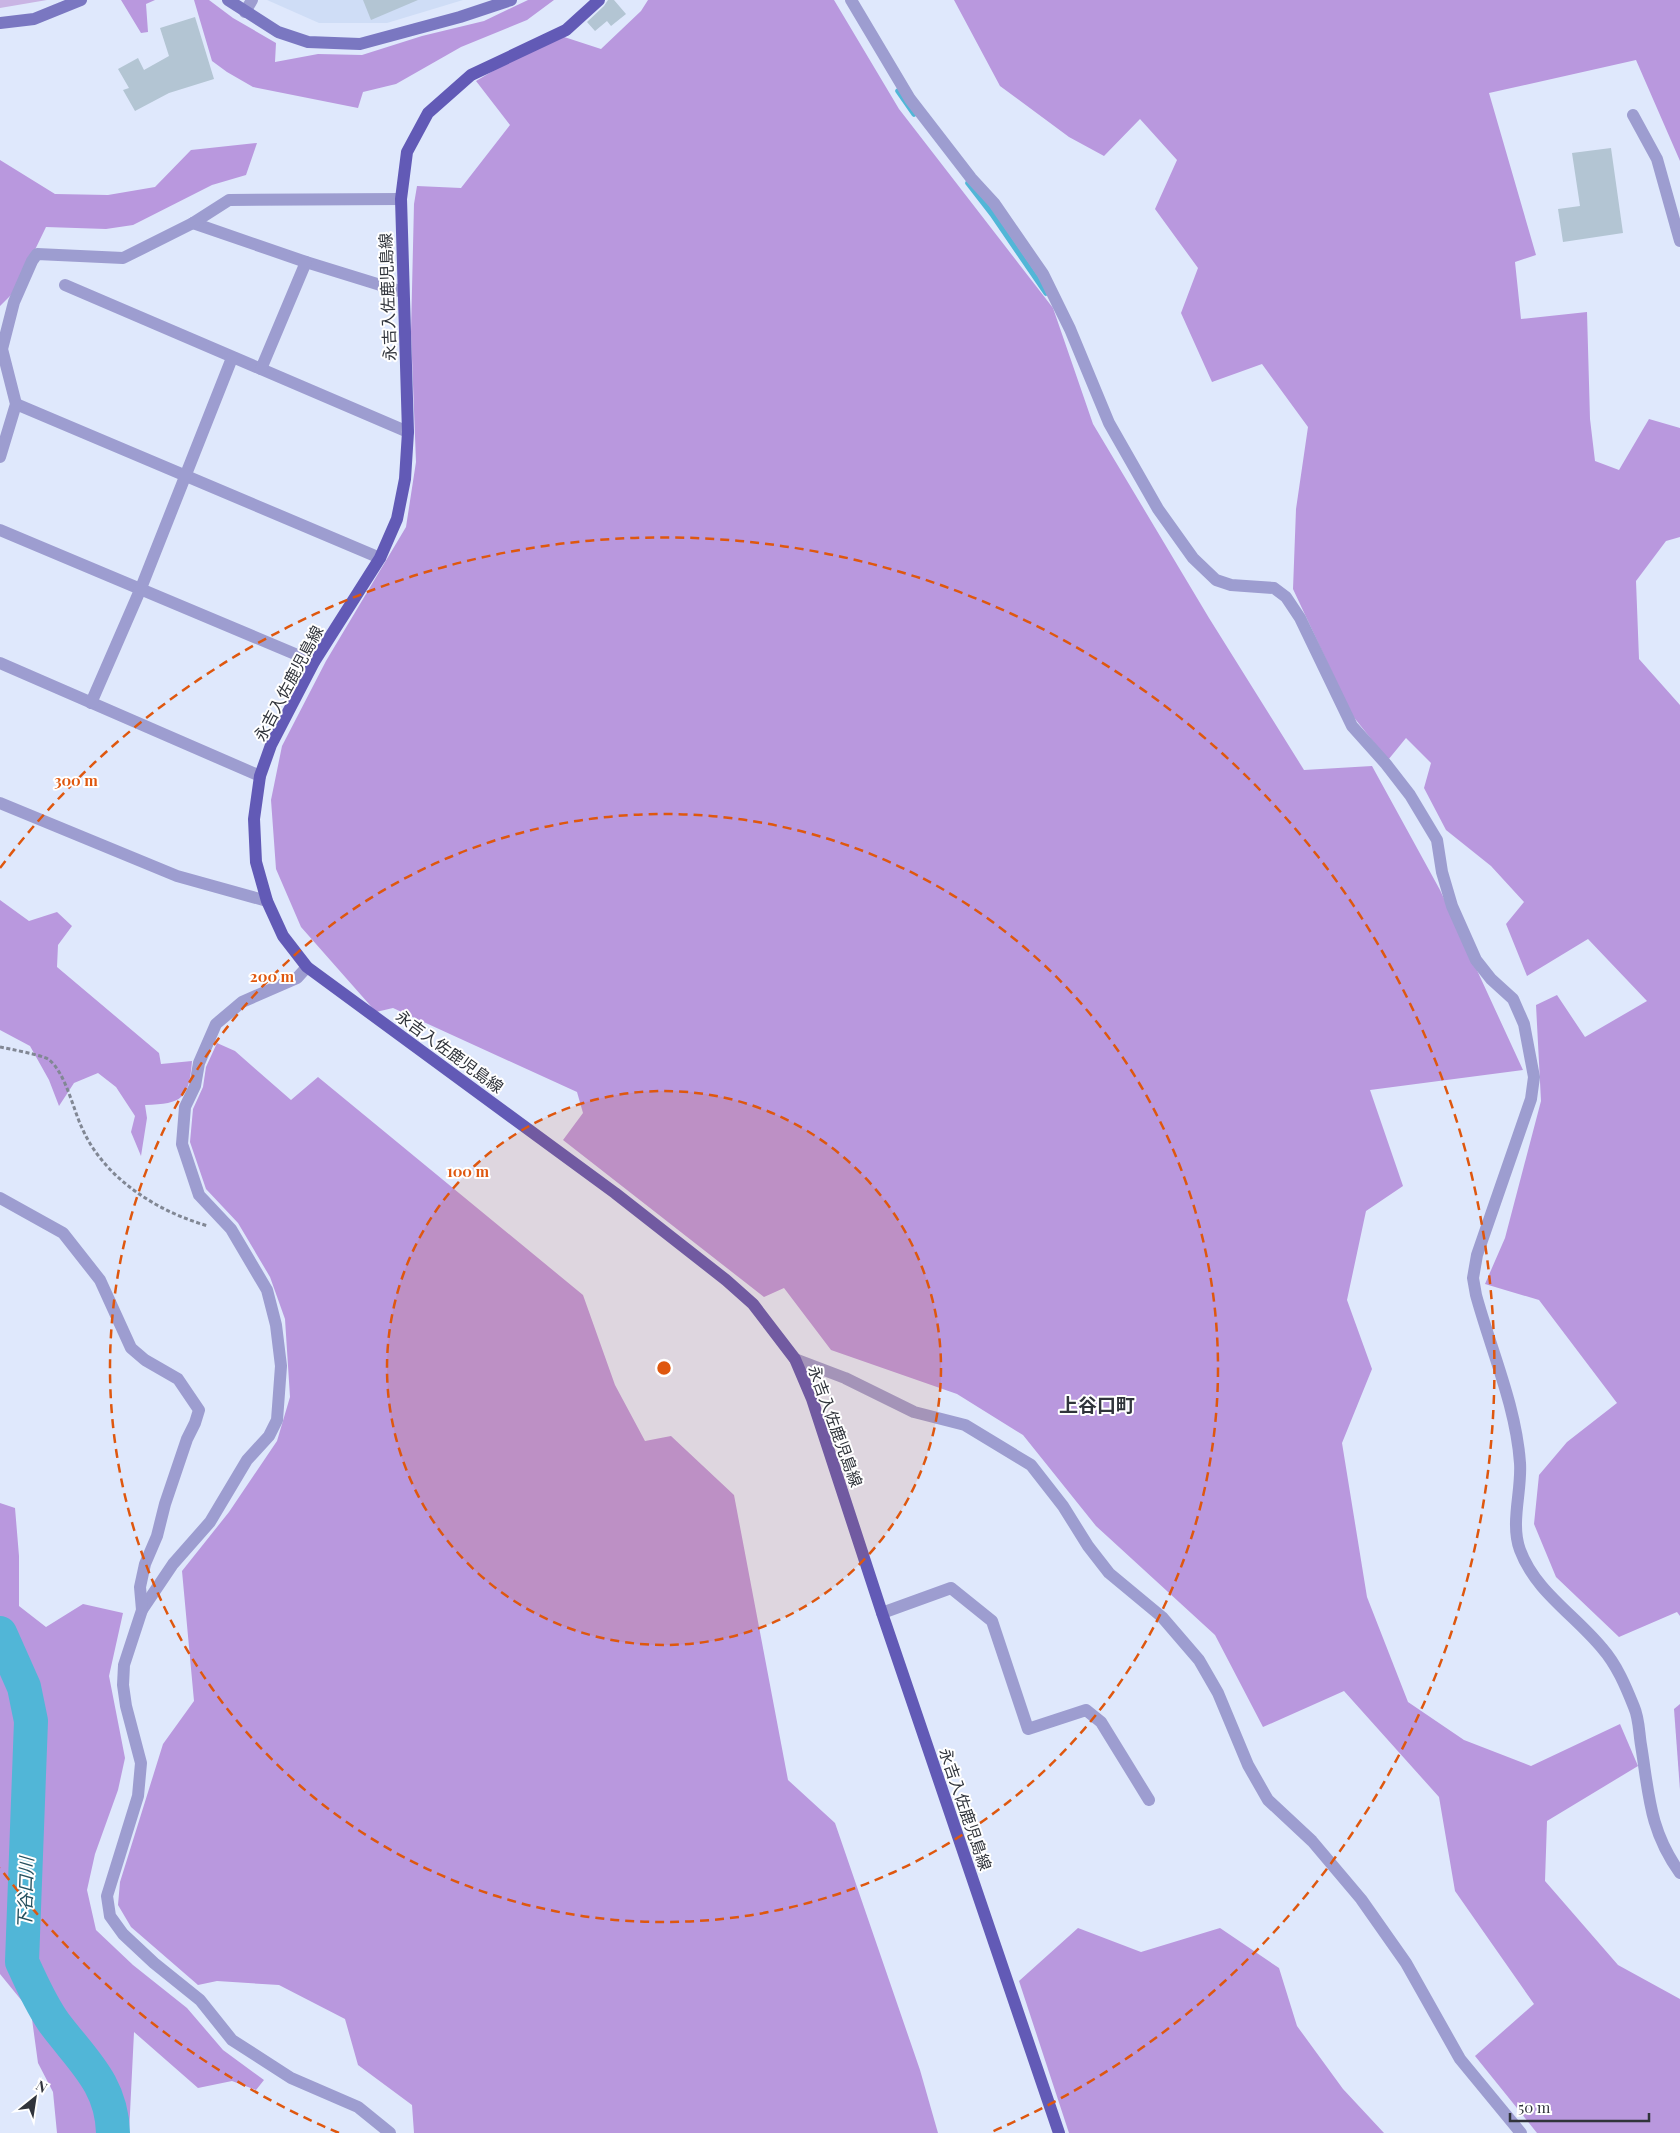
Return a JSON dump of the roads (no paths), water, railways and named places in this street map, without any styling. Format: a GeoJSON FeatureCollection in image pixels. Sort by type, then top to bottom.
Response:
{"type":"FeatureCollection","features":[{"type":"Feature","properties":{"kind":"main road"},"geometry":{"type":"LineString","coordinates":[[0,23],[34,19],[81,0]]}},
{"type":"Feature","properties":{"kind":"main road"},"geometry":{"type":"LineString","coordinates":[[228,0],[278,32],[308,42],[360,44],[460,18],[511,0]]}},
{"type":"Feature","properties":{"kind":"main road","name":"永吉入佐鹿児島線"},"geometry":{"type":"LineString","coordinates":[[599,0],[566,30],[471,75],[428,113],[408,152],[401,198],[408,432],[405,479],[397,519],[380,558],[314,662],[271,745],[260,776],[254,827],[256,862],[267,901],[284,936],[307,968],[607,1187],[726,1280],[753,1304],[795,1359],[812,1399],[882,1613],[1058,2133]]}},
{"type":"Feature","properties":{"kind":"street"},"geometry":{"type":"LineString","coordinates":[[245,12],[252,0]]}},
{"type":"Feature","properties":{"kind":"street"},"geometry":{"type":"LineString","coordinates":[[851,0],[910,99],[971,178],[994,204],[1043,274],[1070,329],[1109,423],[1158,509],[1193,558],[1216,580],[1231,585],[1274,588],[1286,597],[1300,618],[1352,726],[1386,764],[1410,795],[1437,840],[1442,872],[1452,906],[1476,960],[1491,979],[1513,999],[1524,1024],[1534,1077],[1530,1099],[1477,1255],[1473,1278],[1476,1295],[1515,1432],[1520,1463],[1516,1519],[1519,1548],[1528,1568],[1557,1602],[1603,1648],[1620,1674],[1636,1710],[1652,1817],[1661,1840],[1680,1873]]}},
{"type":"Feature","properties":{"kind":"street"},"geometry":{"type":"LineString","coordinates":[[1633,115],[1657,159],[1680,241]]}},
{"type":"Feature","properties":{"kind":"street"},"geometry":{"type":"LineString","coordinates":[[0,457],[16,404],[2,349],[14,302],[37,254],[123,258],[193,223],[230,200],[401,198]]}},
{"type":"Feature","properties":{"kind":"street"},"geometry":{"type":"LineString","coordinates":[[193,223],[306,262],[403,292]]}},
{"type":"Feature","properties":{"kind":"street"},"geometry":{"type":"LineString","coordinates":[[261,369],[306,262]]}},
{"type":"Feature","properties":{"kind":"street"},"geometry":{"type":"LineString","coordinates":[[65,285],[408,432]]}},
{"type":"Feature","properties":{"kind":"street"},"geometry":{"type":"LineString","coordinates":[[91,703],[141,588],[232,358]]}},
{"type":"Feature","properties":{"kind":"street"},"geometry":{"type":"LineString","coordinates":[[16,404],[380,558]]}},
{"type":"Feature","properties":{"kind":"street"},"geometry":{"type":"LineString","coordinates":[[0,530],[314,662]]}},
{"type":"Feature","properties":{"kind":"street"},"geometry":{"type":"LineString","coordinates":[[0,663],[260,776]]}},
{"type":"Feature","properties":{"kind":"street"},"geometry":{"type":"LineString","coordinates":[[0,803],[177,876],[267,901]]}},
{"type":"Feature","properties":{"kind":"street"},"geometry":{"type":"LineString","coordinates":[[307,968],[297,978],[242,1002],[216,1024],[199,1063],[195,1086],[185,1107],[182,1144],[199,1195],[234,1234],[267,1290],[276,1325],[280,1366],[277,1420],[269,1436],[248,1460],[210,1522],[173,1564],[142,1610],[124,1665],[123,1685],[126,1706],[141,1763],[139,1787],[107,1896],[110,1916],[123,1934],[154,1963],[200,2000],[232,2040],[291,2078],[358,2107],[390,2133]]}},
{"type":"Feature","properties":{"kind":"street"},"geometry":{"type":"LineString","coordinates":[[0,1198],[63,1233],[100,1280],[131,1348],[145,1360],[178,1379],[199,1410],[187,1439],[165,1504],[157,1536],[146,1564],[140,1587],[142,1610]]}},
{"type":"Feature","properties":{"kind":"street"},"geometry":{"type":"LineString","coordinates":[[795,1359],[845,1378],[914,1412],[964,1425],[1031,1465],[1063,1506],[1088,1546],[1109,1572],[1162,1617],[1199,1660],[1218,1693],[1248,1764],[1268,1800],[1312,1841],[1361,1899],[1406,1963],[1460,2059],[1520,2133]]}},
{"type":"Feature","properties":{"kind":"street"},"geometry":{"type":"LineString","coordinates":[[882,1613],[952,1588],[992,1621],[1028,1729],[1086,1710],[1101,1722],[1149,1800]]}},
{"type":"Feature","properties":{"kind":"waterway"},"geometry":{"type":"LineString","coordinates":[[898,91],[914,114]]}},
{"type":"Feature","properties":{"kind":"waterway"},"geometry":{"type":"LineString","coordinates":[[968,183],[992,214],[1046,293]]}},
{"type":"Feature","properties":{"kind":"waterway","name":"下谷口川"},"geometry":{"type":"LineString","coordinates":[[0,1633],[24,1687],[31,1721],[22,1962],[50,2017],[85,2061],[101,2086],[107,2100],[113,2133]]}},
{"type":"Feature","properties":{"kind":"district","name":"上谷口町"},"geometry":{"type":"Point","coordinates":[1097,1404]}}]}
